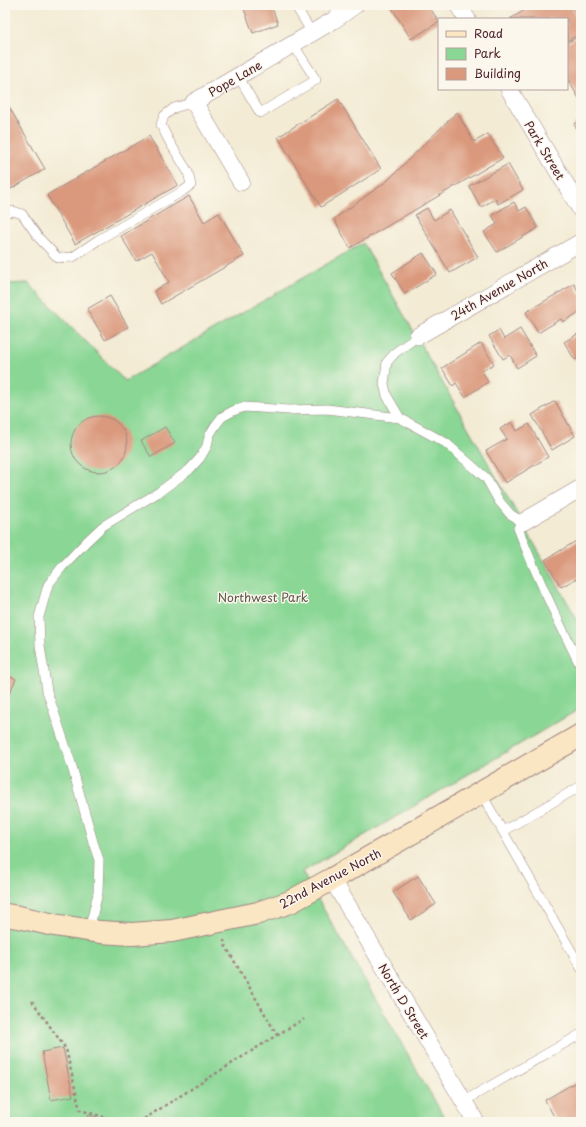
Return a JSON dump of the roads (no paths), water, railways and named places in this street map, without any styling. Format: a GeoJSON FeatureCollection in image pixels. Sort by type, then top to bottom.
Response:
{"type":"FeatureCollection","features":[{"type":"Feature","properties":{"kind":"street","name":"Pope Lane"},"geometry":{"type":"LineString","coordinates":[[241,182],[194,102],[294,44],[356,5]]}},
{"type":"Feature","properties":{"kind":"street"},"geometry":{"type":"LineString","coordinates":[[458,5],[466,18]]}},
{"type":"Feature","properties":{"kind":"street","name":"Park Street"},"geometry":{"type":"LineString","coordinates":[[510,90],[581,210]]}},
{"type":"Feature","properties":{"kind":"street","name":"24th Avenue North"},"geometry":{"type":"LineString","coordinates":[[418,336],[581,242]]}},
{"type":"Feature","properties":{"kind":"street"},"geometry":{"type":"LineString","coordinates":[[523,522],[581,488]]}},
{"type":"Feature","properties":{"kind":"street","name":"22nd Avenue North"},"geometry":{"type":"LineString","coordinates":[[5,915],[54,925],[132,934],[172,931],[258,913],[290,902],[578,739]]}},
{"type":"Feature","properties":{"kind":"street","name":"North D Street"},"geometry":{"type":"LineString","coordinates":[[332,879],[476,1122]]}},
{"type":"Feature","properties":{"kind":"lane"},"geometry":{"type":"LineString","coordinates":[[295,5],[312,33]]}},
{"type":"Feature","properties":{"kind":"lane"},"geometry":{"type":"LineString","coordinates":[[238,76],[260,113],[316,80],[294,44]]}},
{"type":"Feature","properties":{"kind":"lane"},"geometry":{"type":"LineString","coordinates":[[5,213],[13,211],[22,214],[39,238],[58,258],[72,257],[191,185],[188,172],[161,125],[164,116],[174,108],[194,102]]}},
{"type":"Feature","properties":{"kind":"lane"},"geometry":{"type":"LineString","coordinates":[[400,418],[385,390],[384,384],[387,362],[396,352],[418,336]]}},
{"type":"Feature","properties":{"kind":"lane"},"geometry":{"type":"LineString","coordinates":[[89,930],[98,893],[99,860],[71,763],[47,691],[40,645],[39,616],[48,585],[67,562],[103,526],[158,492],[188,470],[200,458],[207,446],[209,436],[215,426],[222,417],[233,411],[244,407],[288,410],[327,410],[400,418],[446,442],[486,478],[499,501],[510,514],[523,522],[518,528],[526,550],[542,588],[581,667]]}},
{"type":"Feature","properties":{"kind":"lane"},"geometry":{"type":"LineString","coordinates":[[503,830],[581,786]]}},
{"type":"Feature","properties":{"kind":"lane"},"geometry":{"type":"LineString","coordinates":[[481,793],[581,968]]}},
{"type":"Feature","properties":{"kind":"lane"},"geometry":{"type":"LineString","coordinates":[[464,1101],[581,1034]]}},
{"type":"Feature","properties":{"kind":"park label","name":"Northwest Park"},"geometry":{"type":"Point","coordinates":[263,597]}}]}
